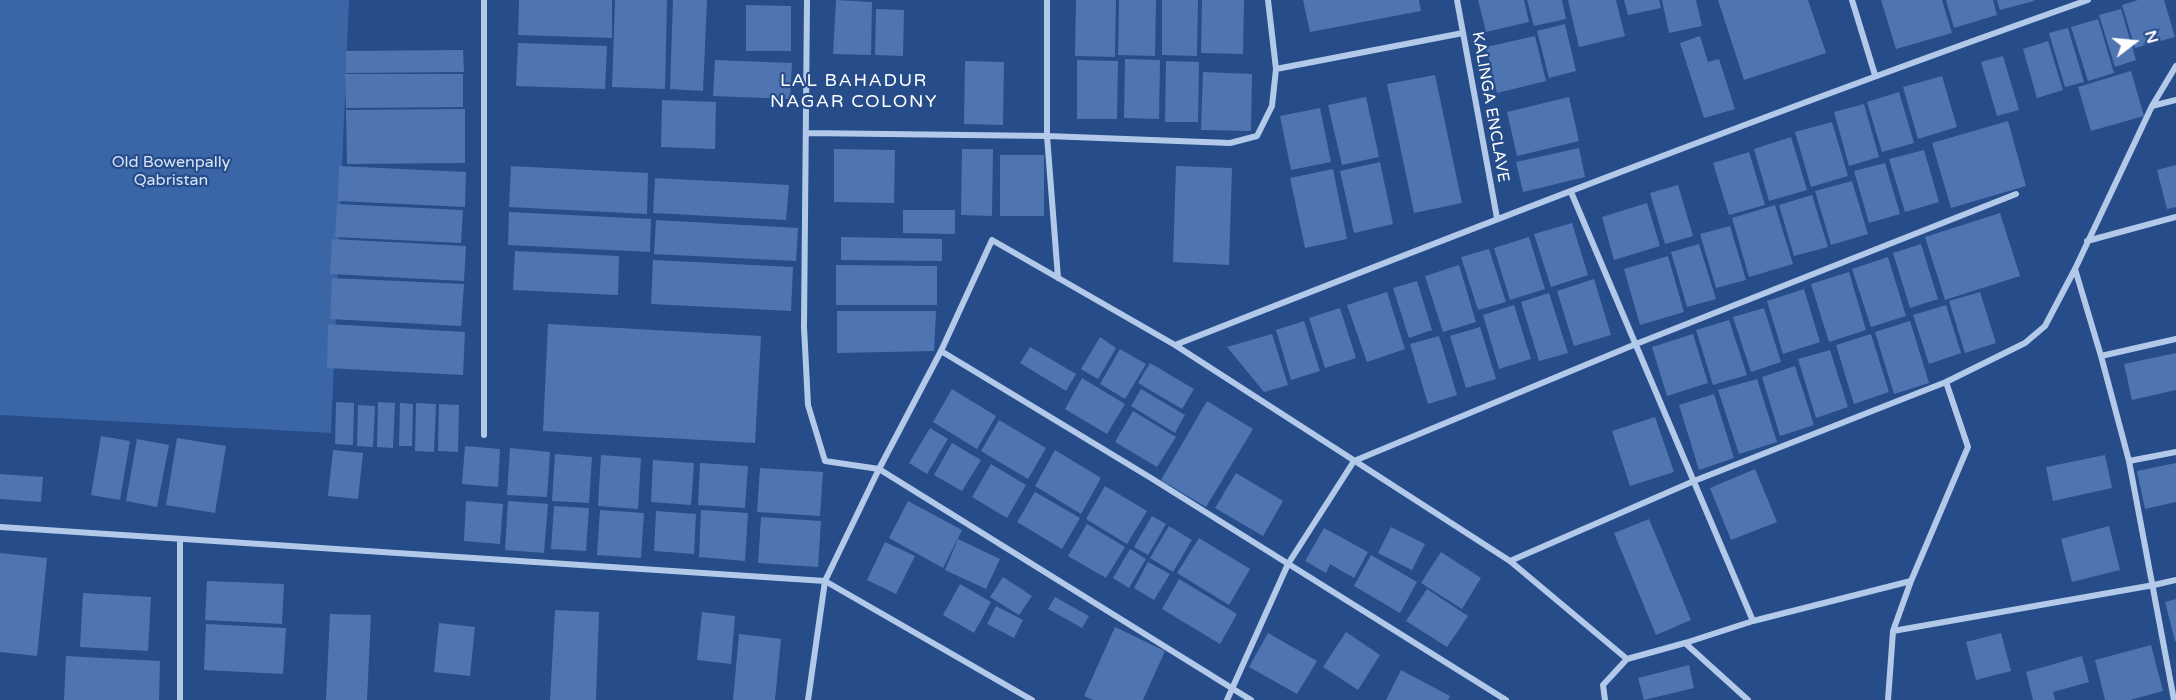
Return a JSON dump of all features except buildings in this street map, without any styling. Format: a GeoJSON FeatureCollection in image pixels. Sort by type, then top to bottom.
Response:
{"type":"FeatureCollection","features":[{"type":"Feature","properties":{"kind":"street"},"geometry":{"type":"LineString","coordinates":[[484,0],[484,435]]}},
{"type":"Feature","properties":{"kind":"street"},"geometry":{"type":"LineString","coordinates":[[807,0],[804,327],[808,405],[825,461],[879,469],[1251,700]]}},
{"type":"Feature","properties":{"kind":"street"},"geometry":{"type":"LineString","coordinates":[[1047,0],[1047,136],[1058,278]]}},
{"type":"Feature","properties":{"kind":"street"},"geometry":{"type":"LineString","coordinates":[[806,133],[1047,136],[1230,143],[1257,136],[1272,106],[1276,69],[1268,0]]}},
{"type":"Feature","properties":{"kind":"street","name":"KALINGA ENCLAVE"},"geometry":{"type":"LineString","coordinates":[[1457,0],[1497,218]]}},
{"type":"Feature","properties":{"kind":"street"},"geometry":{"type":"LineString","coordinates":[[1852,0],[1875,75]]}},
{"type":"Feature","properties":{"kind":"street"},"geometry":{"type":"LineString","coordinates":[[1175,345],[1497,218],[1571,192],[1875,75],[2088,0]]}},
{"type":"Feature","properties":{"kind":"street"},"geometry":{"type":"LineString","coordinates":[[1276,69],[1463,33]]}},
{"type":"Feature","properties":{"kind":"street"},"geometry":{"type":"LineString","coordinates":[[1510,561],[1694,481],[1946,382],[2025,343],[2045,326],[2152,106],[2176,66]]}},
{"type":"Feature","properties":{"kind":"street"},"geometry":{"type":"LineString","coordinates":[[2152,106],[2176,100]]}},
{"type":"Feature","properties":{"kind":"street"},"geometry":{"type":"LineString","coordinates":[[1571,192],[1753,621]]}},
{"type":"Feature","properties":{"kind":"street"},"geometry":{"type":"LineString","coordinates":[[1227,700],[1288,564],[1354,461],[1636,344],[2016,194]]}},
{"type":"Feature","properties":{"kind":"street"},"geometry":{"type":"LineString","coordinates":[[2087,241],[2176,217]]}},
{"type":"Feature","properties":{"kind":"street"},"geometry":{"type":"LineString","coordinates":[[808,700],[825,581],[879,469],[941,351],[992,240],[1175,345],[1510,561],[1627,659]]}},
{"type":"Feature","properties":{"kind":"street"},"geometry":{"type":"LineString","coordinates":[[2074,269],[2101,356],[2129,461],[2174,700]]}},
{"type":"Feature","properties":{"kind":"street"},"geometry":{"type":"LineString","coordinates":[[2101,356],[2176,339]]}},
{"type":"Feature","properties":{"kind":"street"},"geometry":{"type":"LineString","coordinates":[[941,351],[1506,700]]}},
{"type":"Feature","properties":{"kind":"street"},"geometry":{"type":"LineString","coordinates":[[1888,700],[1893,632],[1911,581],[1968,447],[1946,382]]}},
{"type":"Feature","properties":{"kind":"street"},"geometry":{"type":"LineString","coordinates":[[2129,461],[2176,452]]}},
{"type":"Feature","properties":{"kind":"street"},"geometry":{"type":"LineString","coordinates":[[0,527],[825,581],[1032,700]]}},
{"type":"Feature","properties":{"kind":"street"},"geometry":{"type":"LineString","coordinates":[[180,539],[180,700]]}},
{"type":"Feature","properties":{"kind":"street"},"geometry":{"type":"LineString","coordinates":[[1893,632],[2176,580]]}},
{"type":"Feature","properties":{"kind":"street"},"geometry":{"type":"LineString","coordinates":[[1605,700],[1603,684],[1627,659],[1753,621],[1911,581]]}},
{"type":"Feature","properties":{"kind":"street"},"geometry":{"type":"LineString","coordinates":[[1685,643],[1748,700]]}},
{"type":"Feature","properties":{"kind":"green space","name":"Old Bowenpally Qabristan"},"geometry":{"type":"Polygon","coordinates":[[[0,0],[349,0],[331,433],[0,415],[0,0]]]}},
{"type":"Feature","properties":{"kind":"district","name":"LAL BAHADUR NAGAR COLONY"},"geometry":{"type":"Point","coordinates":[854,91]}}]}
